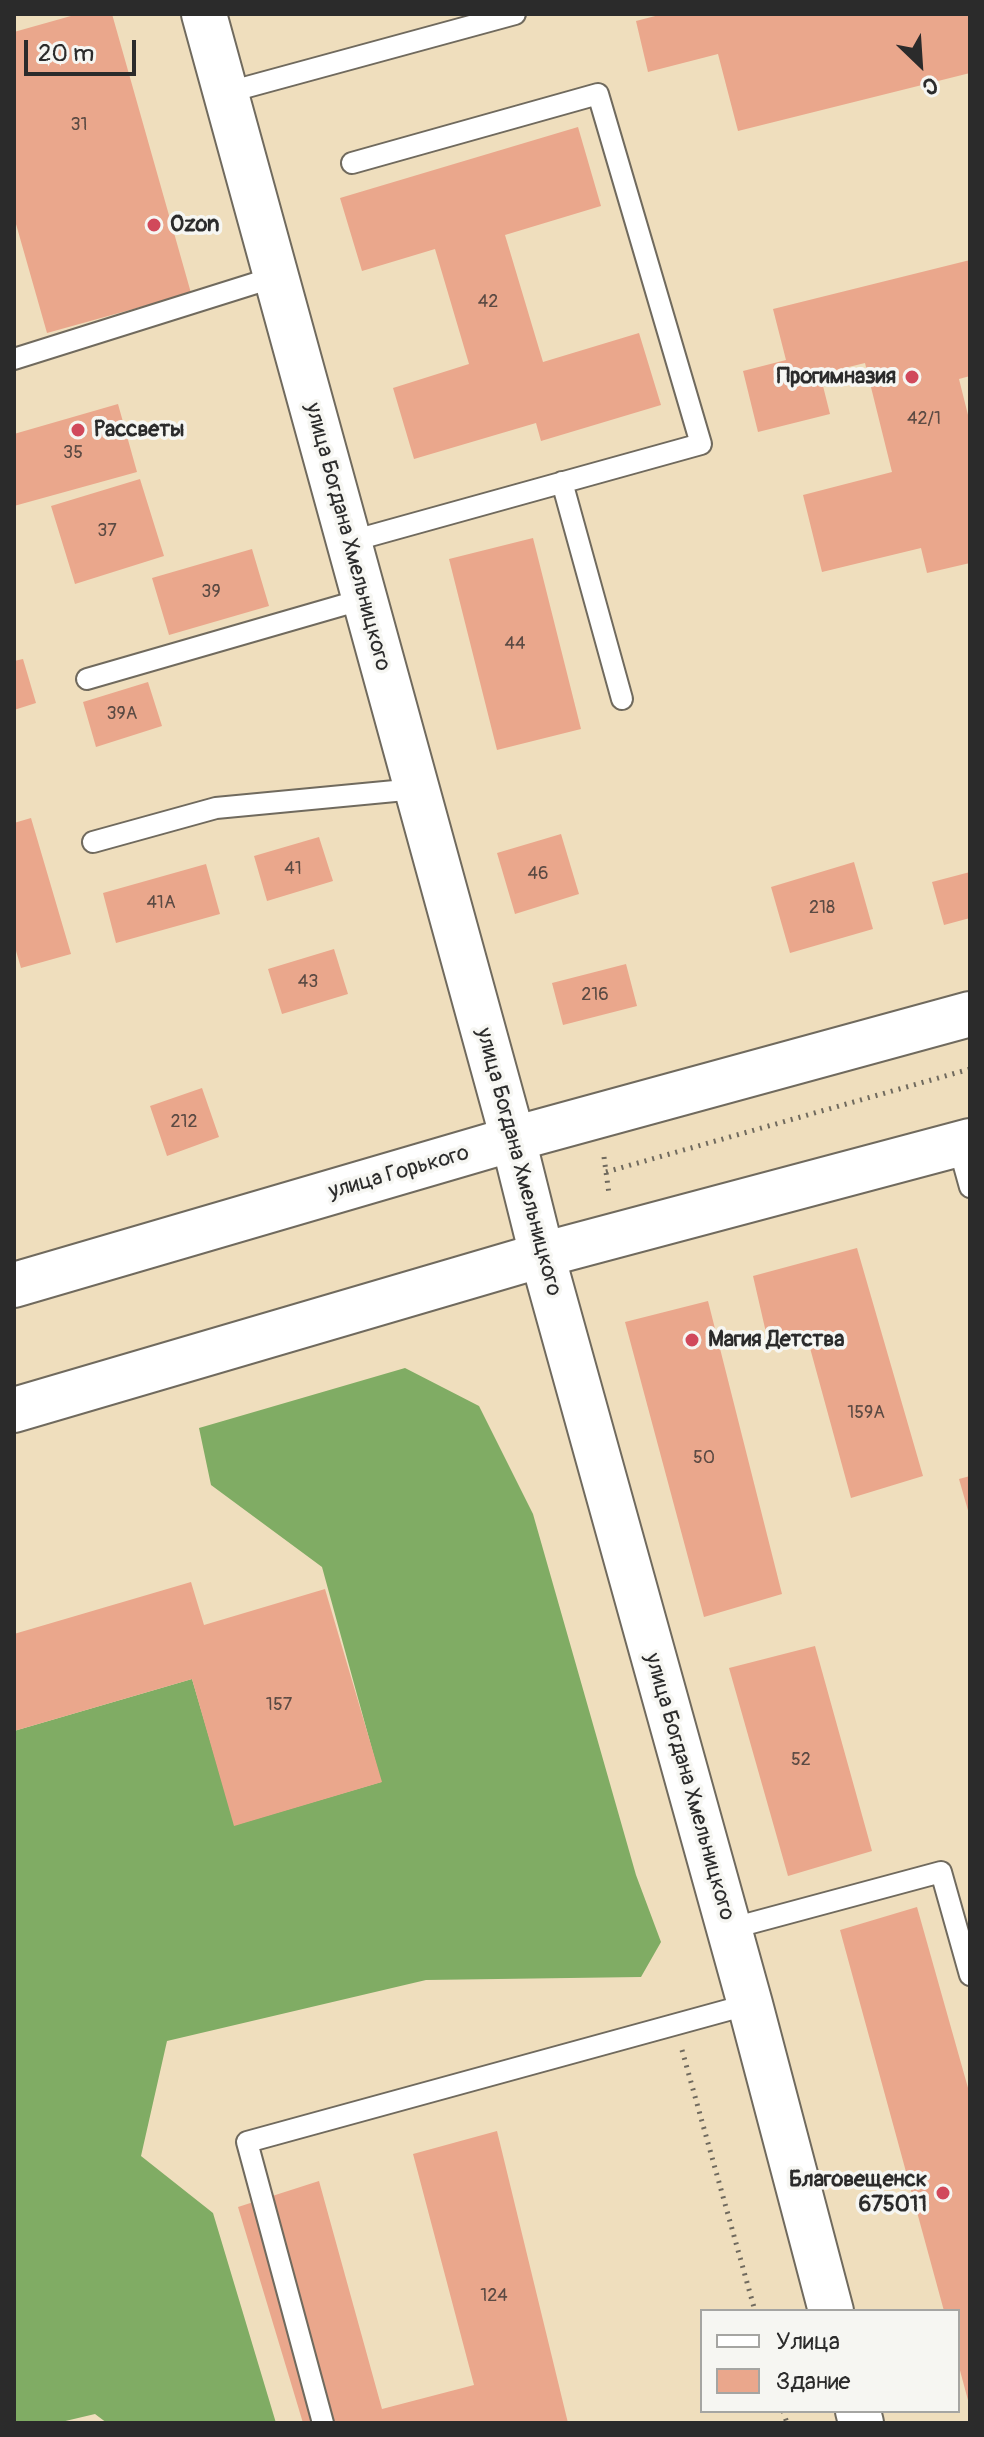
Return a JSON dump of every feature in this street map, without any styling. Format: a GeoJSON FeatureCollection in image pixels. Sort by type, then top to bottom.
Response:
{"type":"FeatureCollection","features":[{"type":"Feature","properties":{"kind":"street","name":"улица Богдана Хмельницкого"},"geometry":{"type":"LineString","coordinates":[[204,14],[513,1139],[542,1255],[750,2004],[830,2309]]}},
{"type":"Feature","properties":{"kind":"street","name":"улица Горького"},"geometry":{"type":"LineString","coordinates":[[14,1285],[513,1139],[970,1014]]}},
{"type":"Feature","properties":{"kind":"street"},"geometry":{"type":"LineString","coordinates":[[14,1410],[542,1255],[964,1143]]}},
{"type":"Feature","properties":{"kind":"lane"},"geometry":{"type":"LineString","coordinates":[[225,93],[515,14]]}},
{"type":"Feature","properties":{"kind":"lane"},"geometry":{"type":"LineString","coordinates":[[348,542],[701,444],[598,94],[352,163]]}},
{"type":"Feature","properties":{"kind":"lane"},"geometry":{"type":"LineString","coordinates":[[14,359],[275,277]]}},
{"type":"Feature","properties":{"kind":"lane"},"geometry":{"type":"LineString","coordinates":[[562,482],[622,699]]}},
{"type":"Feature","properties":{"kind":"lane"},"geometry":{"type":"LineString","coordinates":[[87,679],[364,599]]}},
{"type":"Feature","properties":{"kind":"lane"},"geometry":{"type":"LineString","coordinates":[[93,842],[216,808],[416,789]]}},
{"type":"Feature","properties":{"kind":"lane"},"geometry":{"type":"LineString","coordinates":[[964,1143],[970,1187]]}},
{"type":"Feature","properties":{"kind":"lane"},"geometry":{"type":"LineString","coordinates":[[729,1929],[941,1872],[970,1975]]}},
{"type":"Feature","properties":{"kind":"lane"},"geometry":{"type":"LineString","coordinates":[[323,2423],[247,2142],[750,2004]]}},
{"type":"Feature","properties":{"kind":"path"},"geometry":{"type":"LineString","coordinates":[[606,1172],[970,1069]]}},
{"type":"Feature","properties":{"kind":"path"},"geometry":{"type":"LineString","coordinates":[[603,1144],[609,1199]]}},
{"type":"Feature","properties":{"kind":"path"},"geometry":{"type":"LineString","coordinates":[[675,2024],[754,2309]]}},
{"type":"Feature","properties":{"kind":"green space"},"geometry":{"type":"Polygon","coordinates":[[[405,1368],[479,1406],[533,1514],[636,1875],[661,1942],[641,1977],[426,1980],[167,2041],[141,2156],[213,2213],[276,2423],[107,2423],[95,2414],[57,2423],[14,2423],[14,1731],[192,1679],[235,1825],[381,1782],[322,1567],[211,1485],[199,1428],[405,1368]]]}},
{"type":"Feature","properties":{"kind":"building"},"geometry":{"type":"Polygon","coordinates":[[[78,14],[112,14],[191,293],[47,333],[14,217],[14,32],[78,14]]]}},
{"type":"Feature","properties":{"kind":"building"},"geometry":{"type":"Polygon","coordinates":[[[663,14],[970,14],[970,73],[738,131],[718,54],[648,72],[636,21],[663,14]]]}},
{"type":"Feature","properties":{"kind":"building"},"geometry":{"type":"Polygon","coordinates":[[[578,127],[601,206],[505,235],[543,362],[639,333],[661,405],[541,441],[536,423],[414,459],[393,388],[469,364],[435,249],[362,271],[340,198],[578,127]]]}},
{"type":"Feature","properties":{"kind":"building"},"geometry":{"type":"Polygon","coordinates":[[[970,260],[970,376],[959,379],[970,423],[970,563],[927,573],[921,548],[822,572],[803,495],[892,472],[865,363],[820,374],[830,414],[758,432],[743,371],[786,360],[773,309],[970,260]]]}},
{"type":"Feature","properties":{"kind":"building"},"geometry":{"type":"Polygon","coordinates":[[[118,404],[137,472],[14,506],[14,434],[118,404]]]}},
{"type":"Feature","properties":{"kind":"building"},"geometry":{"type":"Polygon","coordinates":[[[140,479],[164,556],[75,584],[51,506],[140,479]]]}},
{"type":"Feature","properties":{"kind":"building"},"geometry":{"type":"Polygon","coordinates":[[[533,538],[581,729],[497,750],[449,559],[533,538]]]}},
{"type":"Feature","properties":{"kind":"building"},"geometry":{"type":"Polygon","coordinates":[[[252,549],[269,606],[169,635],[152,578],[252,549]]]}},
{"type":"Feature","properties":{"kind":"building"},"geometry":{"type":"Polygon","coordinates":[[[23,659],[36,703],[14,710],[14,661],[23,659]]]}},
{"type":"Feature","properties":{"kind":"building"},"geometry":{"type":"Polygon","coordinates":[[[148,682],[162,726],[96,747],[83,702],[148,682]]]}},
{"type":"Feature","properties":{"kind":"building"},"geometry":{"type":"Polygon","coordinates":[[[31,818],[71,954],[21,968],[14,944],[14,823],[31,818]]]}},
{"type":"Feature","properties":{"kind":"building"},"geometry":{"type":"Polygon","coordinates":[[[561,834],[579,894],[515,914],[497,853],[561,834]]]}},
{"type":"Feature","properties":{"kind":"building"},"geometry":{"type":"Polygon","coordinates":[[[319,837],[333,881],[267,901],[254,856],[319,837]]]}},
{"type":"Feature","properties":{"kind":"building"},"geometry":{"type":"Polygon","coordinates":[[[854,862],[873,929],[790,953],[771,887],[854,862]]]}},
{"type":"Feature","properties":{"kind":"building"},"geometry":{"type":"Polygon","coordinates":[[[206,864],[220,914],[116,943],[103,893],[206,864]]]}},
{"type":"Feature","properties":{"kind":"building"},"geometry":{"type":"Polygon","coordinates":[[[970,872],[970,918],[944,925],[932,882],[970,872]]]}},
{"type":"Feature","properties":{"kind":"building"},"geometry":{"type":"Polygon","coordinates":[[[334,949],[348,994],[282,1014],[268,969],[334,949]]]}},
{"type":"Feature","properties":{"kind":"building"},"geometry":{"type":"Polygon","coordinates":[[[626,964],[637,1006],[563,1025],[552,983],[626,964]]]}},
{"type":"Feature","properties":{"kind":"building"},"geometry":{"type":"Polygon","coordinates":[[[202,1088],[219,1137],[167,1156],[150,1106],[202,1088]]]}},
{"type":"Feature","properties":{"kind":"building"},"geometry":{"type":"Polygon","coordinates":[[[857,1248],[923,1476],[851,1498],[807,1337],[770,1350],[753,1276],[857,1248]]]}},
{"type":"Feature","properties":{"kind":"building"},"geometry":{"type":"Polygon","coordinates":[[[708,1301],[782,1594],[704,1617],[625,1322],[708,1301]]]}},
{"type":"Feature","properties":{"kind":"building"},"geometry":{"type":"Polygon","coordinates":[[[970,1476],[970,1514],[969,1514],[959,1479],[970,1476]]]}},
{"type":"Feature","properties":{"kind":"building"},"geometry":{"type":"Polygon","coordinates":[[[191,1582],[204,1625],[325,1589],[382,1782],[234,1826],[192,1679],[14,1731],[14,1634],[191,1582]]]}},
{"type":"Feature","properties":{"kind":"building"},"geometry":{"type":"Polygon","coordinates":[[[815,1646],[872,1851],[788,1876],[729,1668],[815,1646]]]}},
{"type":"Feature","properties":{"kind":"building"},"geometry":{"type":"Polygon","coordinates":[[[917,1907],[970,2095],[969,2404],[960,2370],[960,2309],[943,2309],[840,1930],[917,1907]]]}},
{"type":"Feature","properties":{"kind":"building"},"geometry":{"type":"Polygon","coordinates":[[[497,2131],[568,2423],[303,2423],[238,2207],[319,2181],[382,2409],[474,2385],[413,2154],[497,2131]]]}},
{"type":"Feature","properties":{"kind":"place","name":"Ozon"},"geometry":{"type":"Point","coordinates":[154,225]}},
{"type":"Feature","properties":{"kind":"place","name":"Прогимназия"},"geometry":{"type":"Point","coordinates":[912,377]}},
{"type":"Feature","properties":{"kind":"place","name":"Рассветы"},"geometry":{"type":"Point","coordinates":[78,430]}},
{"type":"Feature","properties":{"kind":"place","name":"Магия Детства"},"geometry":{"type":"Point","coordinates":[692,1340]}},
{"type":"Feature","properties":{"kind":"place","name":"Благовещенск 675011"},"geometry":{"type":"Point","coordinates":[943,2193]}}]}
